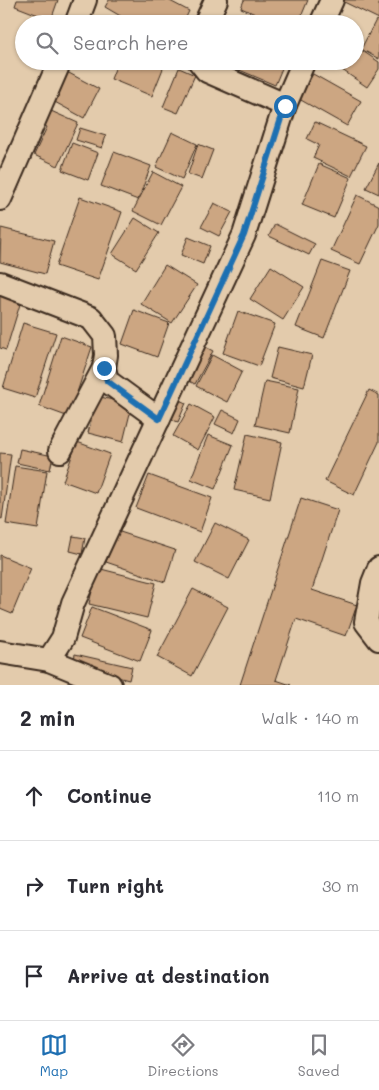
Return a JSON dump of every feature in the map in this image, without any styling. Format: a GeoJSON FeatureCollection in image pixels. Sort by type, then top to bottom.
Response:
{"type":"FeatureCollection","features":[{"type":"Feature","properties":{"kind":"street"},"geometry":{"type":"LineString","coordinates":[[79,15],[85,0]]}},
{"type":"Feature","properties":{"kind":"street"},"geometry":{"type":"LineString","coordinates":[[209,15],[216,0]]}},
{"type":"Feature","properties":{"kind":"street"},"geometry":{"type":"LineString","coordinates":[[325,15],[332,0]]}},
{"type":"Feature","properties":{"kind":"street"},"geometry":{"type":"LineString","coordinates":[[1,194],[56,70]]}},
{"type":"Feature","properties":{"kind":"street"},"geometry":{"type":"LineString","coordinates":[[206,70],[285,106]]}},
{"type":"Feature","properties":{"kind":"street"},"geometry":{"type":"LineString","coordinates":[[49,660],[63,638],[73,603],[244,235],[285,106],[300,70]]}},
{"type":"Feature","properties":{"kind":"street"},"geometry":{"type":"LineString","coordinates":[[0,283],[91,318],[105,336],[106,355],[104,368],[60,451]]}},
{"type":"Feature","properties":{"kind":"street"},"geometry":{"type":"LineString","coordinates":[[104,368],[107,381],[159,419]]}},
{"type":"Feature","properties":{"kind":"street"},"geometry":{"type":"LineString","coordinates":[[379,568],[373,583],[366,622],[379,639]]}},
{"type":"Feature","properties":{"kind":"street"},"geometry":{"type":"LineString","coordinates":[[0,652],[49,660],[110,685]]}},
{"type":"Feature","properties":{"kind":"building"},"geometry":{"type":"Polygon","coordinates":[[[17,0],[58,0],[53,15],[38,15],[15,6],[17,0]]]}},
{"type":"Feature","properties":{"kind":"building"},"geometry":{"type":"Polygon","coordinates":[[[109,0],[168,0],[189,11],[187,15],[119,15],[105,7],[109,0]]]}},
{"type":"Feature","properties":{"kind":"building"},"geometry":{"type":"Polygon","coordinates":[[[244,0],[308,0],[302,15],[258,15],[241,8],[244,0]]]}},
{"type":"Feature","properties":{"kind":"building"},"geometry":{"type":"Polygon","coordinates":[[[379,0],[379,19],[342,1],[379,0]]]}},
{"type":"Feature","properties":{"kind":"building"},"geometry":{"type":"Polygon","coordinates":[[[376,20],[379,22],[379,59],[364,51],[364,43],[376,20]]]}},
{"type":"Feature","properties":{"kind":"building"},"geometry":{"type":"Polygon","coordinates":[[[364,52],[379,62],[379,69],[367,87],[342,70],[364,70],[364,52]]]}},
{"type":"Feature","properties":{"kind":"building"},"geometry":{"type":"Polygon","coordinates":[[[114,70],[162,70],[152,96],[111,79],[114,70]]]}},
{"type":"Feature","properties":{"kind":"building"},"geometry":{"type":"Polygon","coordinates":[[[178,70],[184,70],[195,75],[178,113],[163,107],[178,70]]]}},
{"type":"Feature","properties":{"kind":"building"},"geometry":{"type":"Polygon","coordinates":[[[239,70],[281,70],[275,85],[239,70]]]}},
{"type":"Feature","properties":{"kind":"building"},"geometry":{"type":"Polygon","coordinates":[[[67,72],[99,89],[84,118],[53,101],[67,72]]]}},
{"type":"Feature","properties":{"kind":"building"},"geometry":{"type":"Polygon","coordinates":[[[313,74],[361,101],[347,126],[299,99],[313,74]]]}},
{"type":"Feature","properties":{"kind":"building"},"geometry":{"type":"Polygon","coordinates":[[[42,107],[78,123],[58,166],[34,155],[47,127],[36,121],[42,107]]]}},
{"type":"Feature","properties":{"kind":"building"},"geometry":{"type":"Polygon","coordinates":[[[315,122],[366,146],[351,176],[313,158],[319,145],[307,139],[315,122]]]}},
{"type":"Feature","properties":{"kind":"building"},"geometry":{"type":"Polygon","coordinates":[[[80,128],[106,136],[102,148],[76,140],[80,128]]]}},
{"type":"Feature","properties":{"kind":"building"},"geometry":{"type":"Polygon","coordinates":[[[172,132],[197,144],[182,179],[156,167],[172,132]]]}},
{"type":"Feature","properties":{"kind":"building"},"geometry":{"type":"Polygon","coordinates":[[[72,143],[98,153],[88,180],[62,170],[72,143]]]}},
{"type":"Feature","properties":{"kind":"building"},"geometry":{"type":"Polygon","coordinates":[[[198,144],[213,150],[202,179],[188,174],[198,144]]]}},
{"type":"Feature","properties":{"kind":"building"},"geometry":{"type":"Polygon","coordinates":[[[114,152],[151,166],[138,200],[101,186],[114,152]]]}},
{"type":"Feature","properties":{"kind":"building"},"geometry":{"type":"Polygon","coordinates":[[[379,163],[379,194],[366,188],[379,163]]]}},
{"type":"Feature","properties":{"kind":"building"},"geometry":{"type":"Polygon","coordinates":[[[319,164],[351,178],[334,218],[302,205],[319,164]]]}},
{"type":"Feature","properties":{"kind":"building"},"geometry":{"type":"Polygon","coordinates":[[[153,172],[181,187],[161,225],[133,211],[153,172]]]}},
{"type":"Feature","properties":{"kind":"building"},"geometry":{"type":"Polygon","coordinates":[[[357,195],[379,206],[379,224],[360,264],[331,251],[357,195]]]}},
{"type":"Feature","properties":{"kind":"building"},"geometry":{"type":"Polygon","coordinates":[[[80,197],[122,212],[98,280],[56,266],[80,197]]]}},
{"type":"Feature","properties":{"kind":"building"},"geometry":{"type":"Polygon","coordinates":[[[214,203],[232,212],[219,236],[201,227],[214,203]]]}},
{"type":"Feature","properties":{"kind":"building"},"geometry":{"type":"Polygon","coordinates":[[[135,218],[159,233],[136,269],[112,254],[135,218]]]}},
{"type":"Feature","properties":{"kind":"building"},"geometry":{"type":"Polygon","coordinates":[[[275,224],[315,244],[309,255],[269,236],[275,224]]]}},
{"type":"Feature","properties":{"kind":"building"},"geometry":{"type":"Polygon","coordinates":[[[1,228],[54,241],[45,274],[0,262],[1,228]]]}},
{"type":"Feature","properties":{"kind":"building"},"geometry":{"type":"Polygon","coordinates":[[[188,237],[210,246],[203,264],[181,255],[188,237]]]}},
{"type":"Feature","properties":{"kind":"building"},"geometry":{"type":"Polygon","coordinates":[[[322,261],[350,271],[324,338],[296,327],[322,261]]]}},
{"type":"Feature","properties":{"kind":"building"},"geometry":{"type":"Polygon","coordinates":[[[165,265],[197,285],[172,323],[141,304],[165,265]]]}},
{"type":"Feature","properties":{"kind":"building"},"geometry":{"type":"Polygon","coordinates":[[[271,266],[304,287],[283,320],[250,299],[271,266]]]}},
{"type":"Feature","properties":{"kind":"building"},"geometry":{"type":"Polygon","coordinates":[[[0,295],[21,301],[6,350],[0,348],[0,295]]]}},
{"type":"Feature","properties":{"kind":"building"},"geometry":{"type":"Polygon","coordinates":[[[134,310],[169,323],[157,357],[122,344],[134,310]]]}},
{"type":"Feature","properties":{"kind":"building"},"geometry":{"type":"Polygon","coordinates":[[[238,311],[275,324],[259,366],[223,353],[238,311]]]}},
{"type":"Feature","properties":{"kind":"building"},"geometry":{"type":"Polygon","coordinates":[[[23,323],[56,333],[35,398],[3,388],[23,323]]]}},
{"type":"Feature","properties":{"kind":"building"},"geometry":{"type":"Polygon","coordinates":[[[61,336],[92,347],[69,417],[39,406],[61,336]]]}},
{"type":"Feature","properties":{"kind":"building"},"geometry":{"type":"Polygon","coordinates":[[[200,344],[213,351],[195,384],[181,377],[200,344]]]}},
{"type":"Feature","properties":{"kind":"building"},"geometry":{"type":"Polygon","coordinates":[[[278,347],[312,355],[304,387],[270,378],[278,347]]]}},
{"type":"Feature","properties":{"kind":"building"},"geometry":{"type":"Polygon","coordinates":[[[212,355],[242,371],[227,402],[196,386],[212,355]]]}},
{"type":"Feature","properties":{"kind":"building"},"geometry":{"type":"Polygon","coordinates":[[[265,381],[299,388],[290,433],[255,425],[265,381]]]}},
{"type":"Feature","properties":{"kind":"building"},"geometry":{"type":"Polygon","coordinates":[[[369,390],[379,395],[379,442],[354,495],[325,481],[369,390]]]}},
{"type":"Feature","properties":{"kind":"building"},"geometry":{"type":"Polygon","coordinates":[[[97,396],[132,405],[123,442],[88,433],[97,396]]]}},
{"type":"Feature","properties":{"kind":"building"},"geometry":{"type":"Polygon","coordinates":[[[172,397],[186,403],[178,422],[163,416],[172,397]]]}},
{"type":"Feature","properties":{"kind":"building"},"geometry":{"type":"Polygon","coordinates":[[[191,404],[215,417],[198,450],[173,436],[191,404]]]}},
{"type":"Feature","properties":{"kind":"building"},"geometry":{"type":"Polygon","coordinates":[[[222,410],[240,419],[234,433],[215,424],[222,410]]]}},
{"type":"Feature","properties":{"kind":"building"},"geometry":{"type":"Polygon","coordinates":[[[247,434],[282,442],[270,498],[234,490],[247,434]]]}},
{"type":"Feature","properties":{"kind":"building"},"geometry":{"type":"Polygon","coordinates":[[[208,435],[233,445],[215,489],[191,479],[208,435]]]}},
{"type":"Feature","properties":{"kind":"building"},"geometry":{"type":"Polygon","coordinates":[[[77,442],[110,454],[96,493],[63,481],[77,442]]]}},
{"type":"Feature","properties":{"kind":"building"},"geometry":{"type":"Polygon","coordinates":[[[20,449],[53,456],[50,470],[17,463],[20,449]]]}},
{"type":"Feature","properties":{"kind":"building"},"geometry":{"type":"Polygon","coordinates":[[[0,453],[11,454],[2,519],[0,518],[0,453]]]}},
{"type":"Feature","properties":{"kind":"building"},"geometry":{"type":"Polygon","coordinates":[[[15,466],[47,471],[38,529],[6,524],[15,466]]]}},
{"type":"Feature","properties":{"kind":"building"},"geometry":{"type":"Polygon","coordinates":[[[149,475],[212,498],[200,532],[136,508],[149,475]]]}},
{"type":"Feature","properties":{"kind":"building"},"geometry":{"type":"Polygon","coordinates":[[[301,498],[338,510],[312,590],[357,605],[346,636],[296,619],[276,680],[291,685],[240,685],[301,498]]]}},
{"type":"Feature","properties":{"kind":"building"},"geometry":{"type":"Polygon","coordinates":[[[215,523],[249,540],[229,579],[195,562],[215,523]]]}},
{"type":"Feature","properties":{"kind":"building"},"geometry":{"type":"Polygon","coordinates":[[[117,531],[175,550],[165,582],[106,562],[117,531]]]}},
{"type":"Feature","properties":{"kind":"building"},"geometry":{"type":"Polygon","coordinates":[[[73,536],[85,538],[82,554],[70,551],[73,536]]]}},
{"type":"Feature","properties":{"kind":"building"},"geometry":{"type":"Polygon","coordinates":[[[0,555],[31,568],[12,614],[0,609],[0,555]]]}},
{"type":"Feature","properties":{"kind":"building"},"geometry":{"type":"Polygon","coordinates":[[[97,568],[156,583],[147,618],[89,604],[97,568]]]}},
{"type":"Feature","properties":{"kind":"building"},"geometry":{"type":"Polygon","coordinates":[[[193,589],[228,607],[192,676],[157,657],[193,589]]]}},
{"type":"Feature","properties":{"kind":"building"},"geometry":{"type":"Polygon","coordinates":[[[92,607],[152,630],[140,661],[80,638],[92,607]]]}},
{"type":"Feature","properties":{"kind":"building"},"geometry":{"type":"Polygon","coordinates":[[[75,654],[132,667],[129,680],[73,666],[75,654]]]}},
{"type":"Feature","properties":{"kind":"route"},"geometry":{"type":"LineString","coordinates":[[104,368],[107,381],[159,419],[244,235],[285,106]]}}]}
